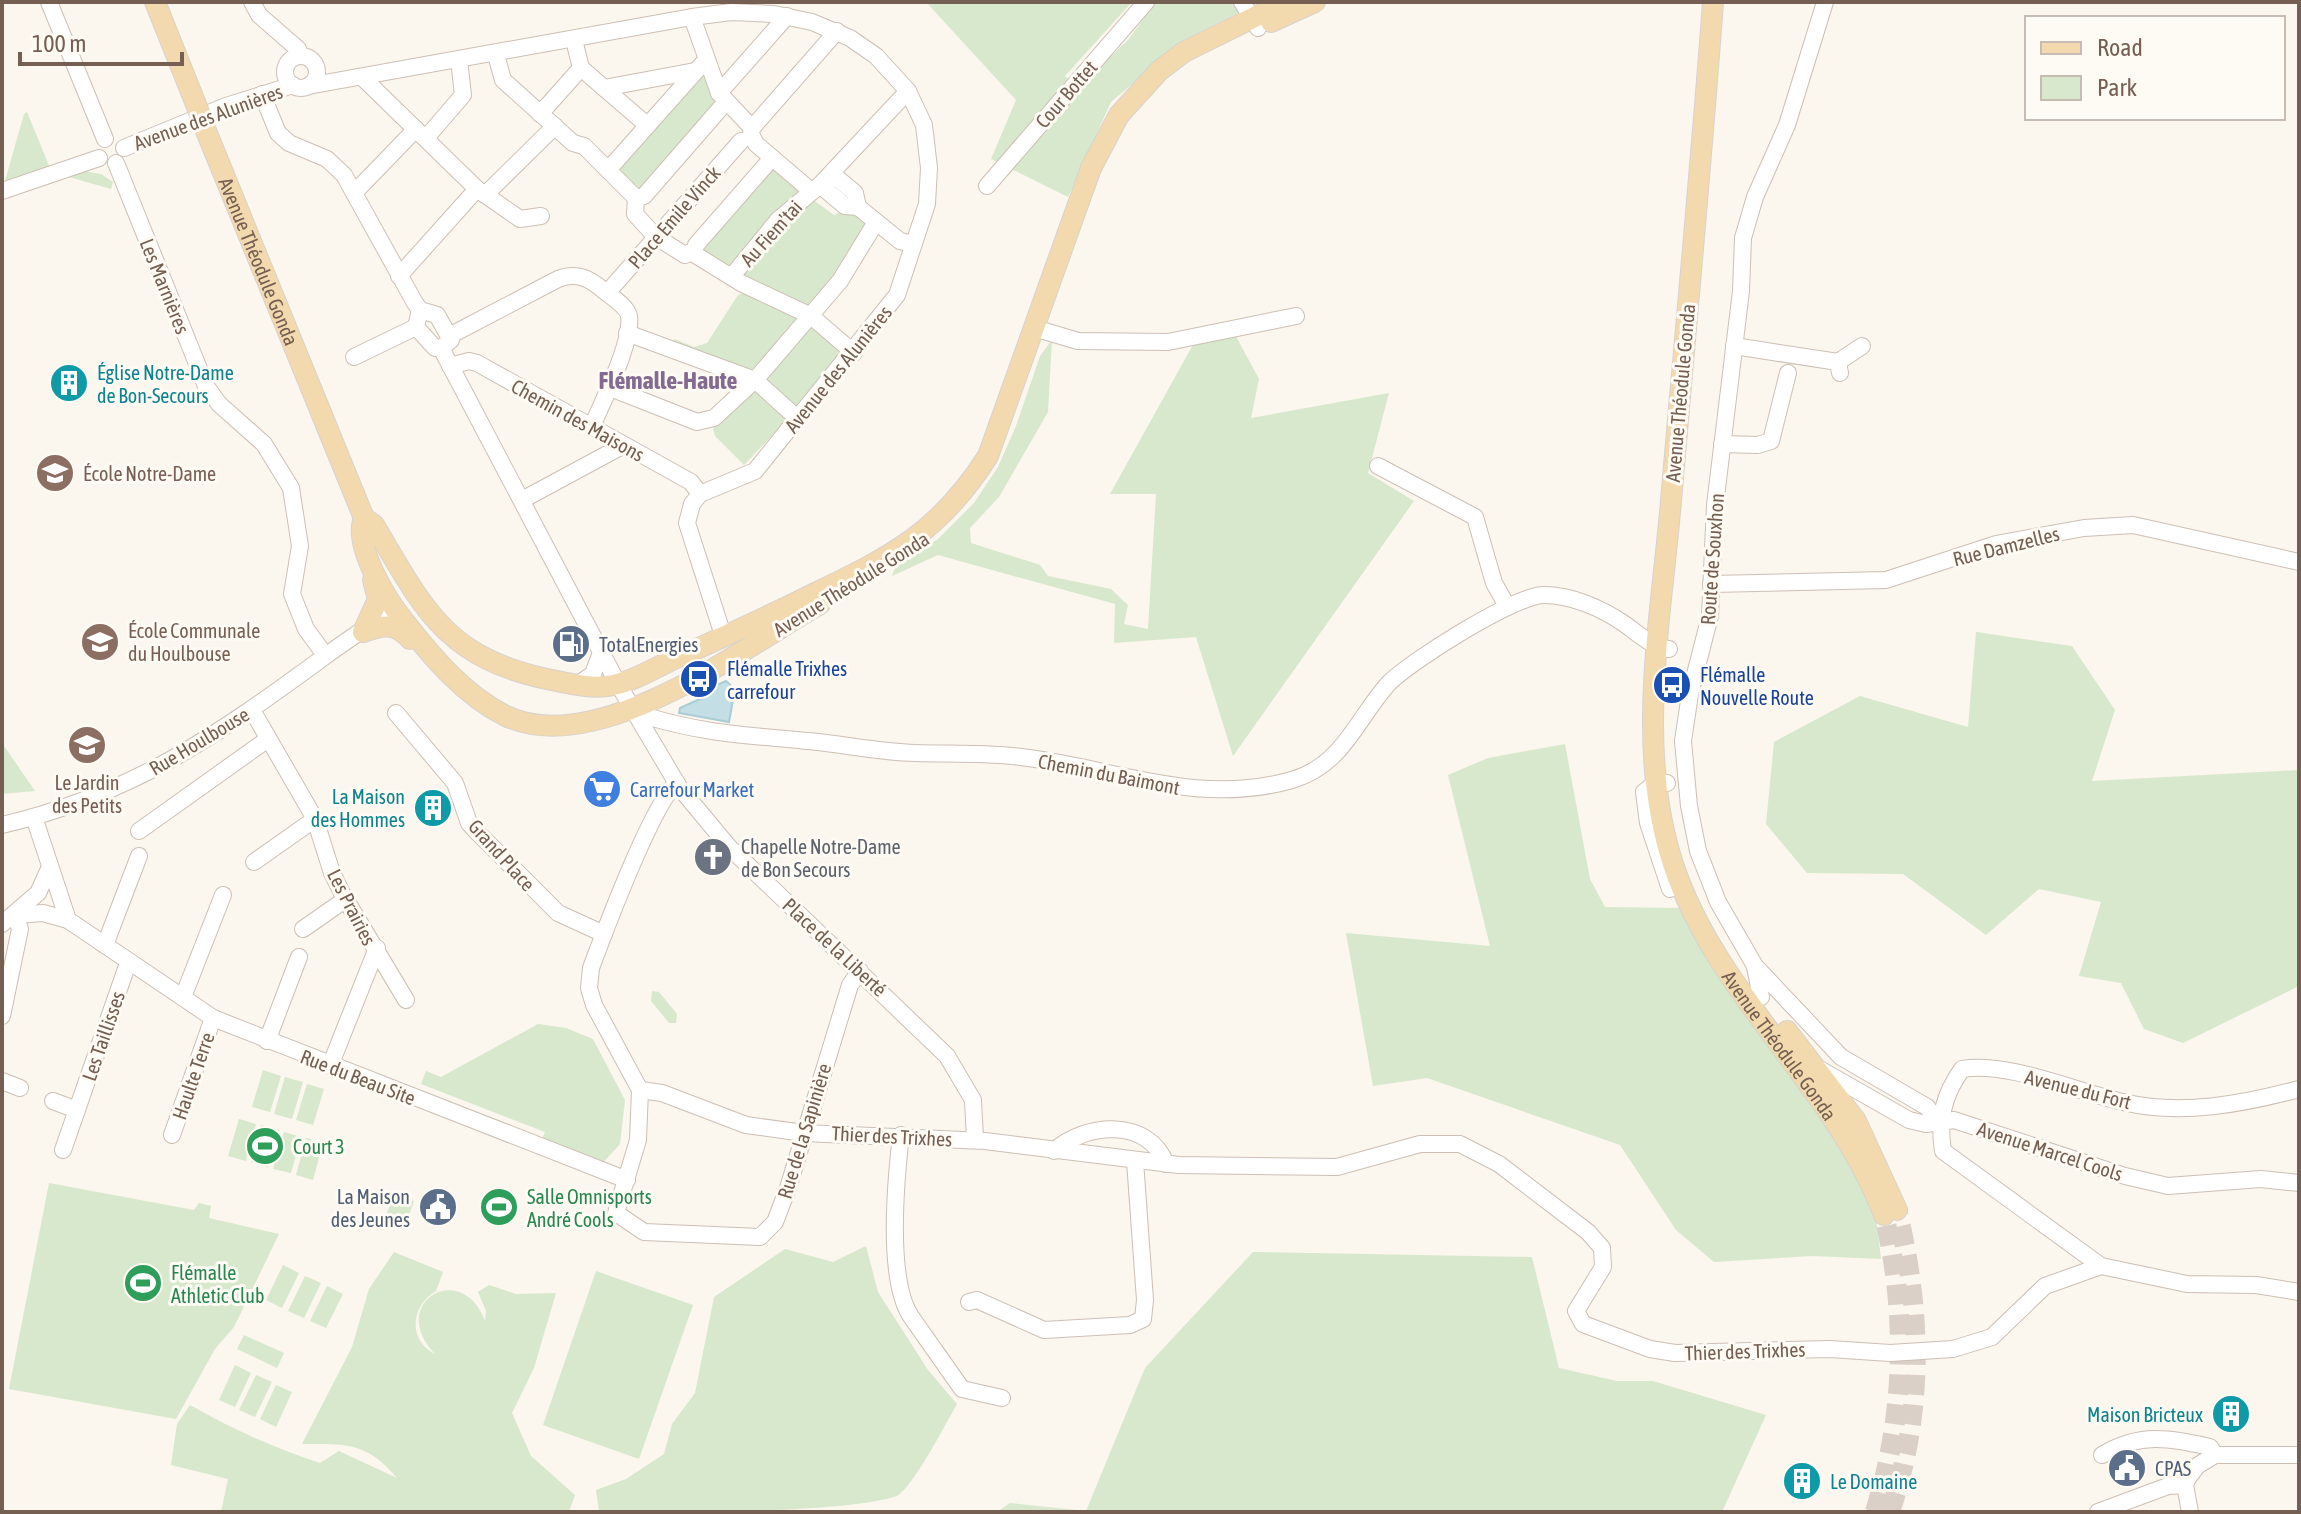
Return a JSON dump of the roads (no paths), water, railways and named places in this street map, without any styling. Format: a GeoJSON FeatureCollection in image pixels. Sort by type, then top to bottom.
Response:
{"type":"FeatureCollection","features":[{"type":"Feature","properties":{"kind":"main road","name":"Avenue Théodule Gonda"},"geometry":{"type":"LineString","coordinates":[[155,2],[364,518],[374,525],[404,581],[434,618],[469,648],[505,667],[597,687],[610,668],[846,578]]}},
{"type":"Feature","properties":{"kind":"main road","name":"Avenue Théodule Gonda"},"geometry":{"type":"LineString","coordinates":[[610,668],[624,674],[846,578],[889,558],[915,540],[970,485],[996,436],[1101,172],[1128,122],[1166,80],[1188,63],[1250,16],[1285,2]]}},
{"type":"Feature","properties":{"kind":"main road","name":"Avenue Théodule Gonda"},"geometry":{"type":"LineString","coordinates":[[1250,16],[1315,2]]}},
{"type":"Feature","properties":{"kind":"main road","name":"Avenue Théodule Gonda"},"geometry":{"type":"LineString","coordinates":[[1661,783],[1687,869],[1711,924],[1761,997],[1856,1121],[1890,1212],[1849,1141],[1715,952],[1690,907],[1673,864],[1661,783],[1664,648],[1713,2]]}},
{"type":"Feature","properties":{"kind":"main road","name":"Avenue Théodule Gonda"},"geometry":{"type":"LineString","coordinates":[[1664,648],[1723,2]]}},
{"type":"Feature","properties":{"kind":"main road","name":"Avenue Théodule Gonda"},"geometry":{"type":"LineString","coordinates":[[364,518],[360,531],[363,550],[394,608],[448,671],[498,711],[538,725],[565,727],[635,712],[889,564],[955,514],[975,490],[1000,447],[1038,329]]}},
{"type":"Feature","properties":{"kind":"main road"},"geometry":{"type":"LineString","coordinates":[[363,550],[378,599],[363,632]]}},
{"type":"Feature","properties":{"kind":"main road"},"geometry":{"type":"LineString","coordinates":[[394,608],[404,581]]}},
{"type":"Feature","properties":{"kind":"main road"},"geometry":{"type":"LineString","coordinates":[[394,608],[408,605],[421,615],[434,618]]}},
{"type":"Feature","properties":{"kind":"main road"},"geometry":{"type":"LineString","coordinates":[[363,632],[384,625],[397,627],[435,667],[448,671]]}},
{"type":"Feature","properties":{"kind":"street"},"geometry":{"type":"LineString","coordinates":[[49,2],[105,139],[118,140],[113,157]]}},
{"type":"Feature","properties":{"kind":"street"},"geometry":{"type":"LineString","coordinates":[[252,2],[259,15],[298,49],[300,56],[316,64],[334,80]]}},
{"type":"Feature","properties":{"kind":"street","name":"Cour Bottet"},"geometry":{"type":"LineString","coordinates":[[987,186],[1146,2]]}},
{"type":"Feature","properties":{"kind":"street","name":"Route de Souxhon"},"geometry":{"type":"LineString","coordinates":[[1825,2],[1787,125],[1746,226],[1722,444],[1709,623],[1690,694],[1683,741],[1689,806],[1698,851],[1718,902],[1755,966],[1841,1057],[1927,1107],[1932,1124]]}},
{"type":"Feature","properties":{"kind":"street","name":"Avenue des Alunières"},"geometry":{"type":"LineString","coordinates":[[2,191],[113,157],[262,94],[301,86],[496,55],[692,17],[746,11],[787,16],[837,31],[876,56],[908,91],[924,125],[929,193],[897,295],[854,353],[755,471],[700,494]]}},
{"type":"Feature","properties":{"kind":"street","name":"Place Emile Vinck"},"geometry":{"type":"LineString","coordinates":[[496,55],[503,80],[573,143],[584,146],[636,198],[644,196],[787,16]]}},
{"type":"Feature","properties":{"kind":"street"},"geometry":{"type":"LineString","coordinates":[[692,17],[700,66],[722,98],[752,128]]}},
{"type":"Feature","properties":{"kind":"street"},"geometry":{"type":"LineString","coordinates":[[837,31],[752,128],[752,138],[772,158],[819,185],[845,206],[858,207],[900,241],[913,244]]}},
{"type":"Feature","properties":{"kind":"street"},"geometry":{"type":"LineString","coordinates":[[574,40],[581,68],[647,125]]}},
{"type":"Feature","properties":{"kind":"street","name":"Avenue des Alunières"},"geometry":{"type":"LineString","coordinates":[[300,56],[286,67],[287,79],[301,86]]}},
{"type":"Feature","properties":{"kind":"street"},"geometry":{"type":"LineString","coordinates":[[354,193],[463,95],[459,60]]}},
{"type":"Feature","properties":{"kind":"street","name":"Avenue des Alunières"},"geometry":{"type":"LineString","coordinates":[[301,86],[317,77],[316,64]]}},
{"type":"Feature","properties":{"kind":"street"},"geometry":{"type":"LineString","coordinates":[[604,88],[700,66]]}},
{"type":"Feature","properties":{"kind":"street"},"geometry":{"type":"LineString","coordinates":[[608,170],[700,66]]}},
{"type":"Feature","properties":{"kind":"street"},"geometry":{"type":"LineString","coordinates":[[540,114],[581,68]]}},
{"type":"Feature","properties":{"kind":"street"},"geometry":{"type":"LineString","coordinates":[[362,77],[481,192],[534,218]]}},
{"type":"Feature","properties":{"kind":"street","name":"Au Fiem'tai"},"geometry":{"type":"LineString","coordinates":[[854,353],[811,316],[728,273],[778,220],[819,185],[908,91]]}},
{"type":"Feature","properties":{"kind":"street"},"geometry":{"type":"LineString","coordinates":[[262,94],[278,133],[289,143],[327,159],[344,175],[420,310],[437,315],[446,342]]}},
{"type":"Feature","properties":{"kind":"street"},"geometry":{"type":"LineString","coordinates":[[399,276],[481,192],[555,126]]}},
{"type":"Feature","properties":{"kind":"street","name":"Place Emile Vinck"},"geometry":{"type":"LineString","coordinates":[[607,293],[741,141]]}},
{"type":"Feature","properties":{"kind":"street","name":"Les Marnières"},"geometry":{"type":"LineString","coordinates":[[113,157],[206,386],[219,404],[264,444],[291,488],[300,546],[292,594],[306,629],[325,655]]}},
{"type":"Feature","properties":{"kind":"street","name":"Place Emile Vinck"},"geometry":{"type":"LineString","coordinates":[[728,273],[693,251],[772,158]]}},
{"type":"Feature","properties":{"kind":"street"},"geometry":{"type":"LineString","coordinates":[[636,198],[635,214],[656,237],[685,255],[693,251]]}},
{"type":"Feature","properties":{"kind":"street"},"geometry":{"type":"LineString","coordinates":[[608,387],[703,423],[714,418],[755,380],[811,316],[853,264],[876,222]]}},
{"type":"Feature","properties":{"kind":"street"},"geometry":{"type":"LineString","coordinates":[[416,327],[435,348],[565,276],[588,278],[628,313],[627,333],[592,427]]}},
{"type":"Feature","properties":{"kind":"street"},"geometry":{"type":"LineString","coordinates":[[416,327],[420,310]]}},
{"type":"Feature","properties":{"kind":"street"},"geometry":{"type":"LineString","coordinates":[[1038,329],[1078,341],[1109,344],[1168,342],[1296,316]]}},
{"type":"Feature","properties":{"kind":"street"},"geometry":{"type":"LineString","coordinates":[[354,357],[416,327]]}},
{"type":"Feature","properties":{"kind":"street"},"geometry":{"type":"LineString","coordinates":[[627,333],[755,380],[798,419]]}},
{"type":"Feature","properties":{"kind":"street","name":"Place de la Liberté"},"geometry":{"type":"LineString","coordinates":[[446,342],[450,366],[610,668],[677,783],[729,847],[954,1065],[973,1100],[975,1140]]}},
{"type":"Feature","properties":{"kind":"street"},"geometry":{"type":"LineString","coordinates":[[1734,346],[1839,368],[1862,346]]}},
{"type":"Feature","properties":{"kind":"street","name":"Chemin des Maisons"},"geometry":{"type":"LineString","coordinates":[[450,366],[473,361],[691,482],[700,494]]}},
{"type":"Feature","properties":{"kind":"street"},"geometry":{"type":"LineString","coordinates":[[1722,444],[1764,445],[1771,441],[1788,373]]}},
{"type":"Feature","properties":{"kind":"street"},"geometry":{"type":"LineString","coordinates":[[522,500],[624,445]]}},
{"type":"Feature","properties":{"kind":"street"},"geometry":{"type":"LineString","coordinates":[[1378,466],[1475,517],[1494,583],[1507,606]]}},
{"type":"Feature","properties":{"kind":"street"},"geometry":{"type":"LineString","coordinates":[[700,494],[692,504],[687,523],[722,632]]}},
{"type":"Feature","properties":{"kind":"street","name":"Rue Damzelles"},"geometry":{"type":"LineString","coordinates":[[1711,584],[1886,580],[1996,544],[2084,528],[2133,525],[2299,562]]}},
{"type":"Feature","properties":{"kind":"street","name":"Chemin du Baimont"},"geometry":{"type":"LineString","coordinates":[[635,712],[738,737],[809,741],[902,752],[1023,757],[1173,788],[1259,786],[1303,776],[1328,763],[1394,679],[1507,606],[1544,595],[1579,602],[1608,613],[1664,648]]}},
{"type":"Feature","properties":{"kind":"street","name":"Rue Houlbouse"},"geometry":{"type":"LineString","coordinates":[[2,825],[71,805],[163,766],[252,710],[394,608]]}},
{"type":"Feature","properties":{"kind":"street"},"geometry":{"type":"LineString","coordinates":[[580,683],[610,668]]}},
{"type":"Feature","properties":{"kind":"street"},"geometry":{"type":"LineString","coordinates":[[657,698],[654,708],[660,720]]}},
{"type":"Feature","properties":{"kind":"street","name":"Les Prairies"},"geometry":{"type":"LineString","coordinates":[[252,710],[315,819],[332,873],[377,948],[330,1066]]}},
{"type":"Feature","properties":{"kind":"street","name":"Grand Place"},"geometry":{"type":"LineString","coordinates":[[396,713],[455,783],[469,823],[476,831],[558,913],[604,934]]}},
{"type":"Feature","properties":{"kind":"street","name":"Rue Houlbouse"},"geometry":{"type":"LineString","coordinates":[[139,831],[268,739]]}},
{"type":"Feature","properties":{"kind":"street"},"geometry":{"type":"LineString","coordinates":[[627,1180],[638,1140],[640,1090],[590,995],[591,968],[662,803],[677,783]]}},
{"type":"Feature","properties":{"kind":"street","name":"Avenue Théodule Gonda"},"geometry":{"type":"LineString","coordinates":[[1661,783],[1644,792],[1645,813],[1670,889]]}},
{"type":"Feature","properties":{"kind":"street"},"geometry":{"type":"LineString","coordinates":[[34,817],[68,920]]}},
{"type":"Feature","properties":{"kind":"street"},"geometry":{"type":"LineString","coordinates":[[254,862],[315,819]]}},
{"type":"Feature","properties":{"kind":"street"},"geometry":{"type":"LineString","coordinates":[[9,919],[43,913],[68,920],[105,945],[139,856]]}},
{"type":"Feature","properties":{"kind":"street"},"geometry":{"type":"LineString","coordinates":[[9,919],[38,893],[49,869]]}},
{"type":"Feature","properties":{"kind":"street"},"geometry":{"type":"LineString","coordinates":[[183,997],[223,895]]}},
{"type":"Feature","properties":{"kind":"street"},"geometry":{"type":"LineString","coordinates":[[303,929],[346,899]]}},
{"type":"Feature","properties":{"kind":"street"},"geometry":{"type":"LineString","coordinates":[[2,1016],[20,929],[9,919]]}},
{"type":"Feature","properties":{"kind":"street","name":"Rue du Beau Site"},"geometry":{"type":"LineString","coordinates":[[105,945],[213,1018],[627,1180]]}},
{"type":"Feature","properties":{"kind":"street"},"geometry":{"type":"LineString","coordinates":[[377,948],[406,1000]]}},
{"type":"Feature","properties":{"kind":"street"},"geometry":{"type":"LineString","coordinates":[[267,1041],[299,957]]}},
{"type":"Feature","properties":{"kind":"street","name":"Les Taillisses"},"geometry":{"type":"LineString","coordinates":[[63,1150],[128,963]]}},
{"type":"Feature","properties":{"kind":"street"},"geometry":{"type":"LineString","coordinates":[[1755,966],[1761,997]]}},
{"type":"Feature","properties":{"kind":"street","name":"Rue de la Sapinière"},"geometry":{"type":"LineString","coordinates":[[627,1180],[616,1213],[644,1232],[760,1237],[775,1222],[850,985],[860,971]]}},
{"type":"Feature","properties":{"kind":"street","name":"Haulte Terre"},"geometry":{"type":"LineString","coordinates":[[172,1135],[213,1018]]}},
{"type":"Feature","properties":{"kind":"street","name":"Avenue Marcel Cools"},"geometry":{"type":"LineString","coordinates":[[1816,1067],[1909,1120],[1932,1124],[1954,1120],[2125,1176],[2168,1186],[2261,1179],[2299,1183]]}},
{"type":"Feature","properties":{"kind":"street","name":"Avenue du Fort"},"geometry":{"type":"LineString","coordinates":[[1932,1124],[1962,1069],[1972,1067],[2008,1072],[2127,1103],[2149,1105],[2213,1107],[2299,1089]]}},
{"type":"Feature","properties":{"kind":"street"},"geometry":{"type":"LineString","coordinates":[[2,1081],[20,1088]]}},
{"type":"Feature","properties":{"kind":"street","name":"Thier des Trixhes"},"geometry":{"type":"LineString","coordinates":[[640,1090],[662,1093],[746,1125],[804,1133],[975,1140],[1166,1164],[1337,1167],[1420,1144],[1446,1142],[1470,1147],[1559,1209],[1602,1248],[1603,1267],[1580,1302],[1577,1319],[1640,1346],[1675,1353],[1830,1349],[1890,1353],[1953,1349],[1992,1337],[2030,1296],[2051,1282],[2101,1266],[2187,1284],[2256,1285],[2299,1292]]}},
{"type":"Feature","properties":{"kind":"street"},"geometry":{"type":"LineString","coordinates":[[53,1101],[77,1110]]}},
{"type":"Feature","properties":{"kind":"street"},"geometry":{"type":"LineString","coordinates":[[1932,1124],[1943,1151],[2101,1266]]}},
{"type":"Feature","properties":{"kind":"street"},"geometry":{"type":"LineString","coordinates":[[1054,1151],[1083,1136],[1124,1128],[1152,1142],[1166,1164]]}},
{"type":"Feature","properties":{"kind":"street"},"geometry":{"type":"LineString","coordinates":[[901,1135],[892,1211],[902,1290],[911,1317],[962,1389],[1002,1398]]}},
{"type":"Feature","properties":{"kind":"street"},"geometry":{"type":"LineString","coordinates":[[969,1302],[977,1300],[1044,1330],[1130,1325],[1143,1319],[1145,1300],[1135,1161]]}},
{"type":"Feature","properties":{"kind":"street"},"geometry":{"type":"LineString","coordinates":[[2102,1455],[2127,1440],[2155,1439],[2210,1447],[2215,1455]]}},
{"type":"Feature","properties":{"kind":"street"},"geometry":{"type":"LineString","coordinates":[[2190,1512],[2185,1485],[2197,1466],[2215,1455],[2299,1455]]}},
{"type":"Feature","properties":{"kind":"street"},"geometry":{"type":"LineString","coordinates":[[2098,1512],[2168,1486],[2185,1485]]}},
{"type":"Feature","properties":{"kind":"water"},"geometry":{"type":"Polygon","coordinates":[[[726,681],[735,689],[729,722],[679,713],[680,708],[711,694],[710,688],[726,681]]]}},
{"type":"Feature","properties":{"kind":"tunnel"},"geometry":{"type":"LineString","coordinates":[[1890,1512],[1909,1437],[1916,1362],[1911,1286],[1897,1210]]}},
{"type":"Feature","properties":{"kind":"tunnel"},"geometry":{"type":"LineString","coordinates":[[1875,1512],[1892,1438],[1900,1364],[1897,1290],[1884,1215]]}},
{"type":"Feature","properties":{"kind":"place","name":"Église Notre-Dame de Bon-Secours"},"geometry":{"type":"Point","coordinates":[69,383]}},
{"type":"Feature","properties":{"kind":"place","name":"École Notre-Dame"},"geometry":{"type":"Point","coordinates":[55,473]}},
{"type":"Feature","properties":{"kind":"place","name":"École Communale du Houlbouse"},"geometry":{"type":"Point","coordinates":[100,642]}},
{"type":"Feature","properties":{"kind":"place","name":"TotalEnergies"},"geometry":{"type":"Point","coordinates":[571,644]}},
{"type":"Feature","properties":{"kind":"place","name":"Flémalle Trixhes carrefour"},"geometry":{"type":"Point","coordinates":[699,679]}},
{"type":"Feature","properties":{"kind":"place","name":"Flémalle Nouvelle Route"},"geometry":{"type":"Point","coordinates":[1672,685]}},
{"type":"Feature","properties":{"kind":"place","name":"Le Jardin des Petits"},"geometry":{"type":"Point","coordinates":[87,745]}},
{"type":"Feature","properties":{"kind":"place","name":"Carrefour Market"},"geometry":{"type":"Point","coordinates":[602,789]}},
{"type":"Feature","properties":{"kind":"place","name":"La Maison des Hommes"},"geometry":{"type":"Point","coordinates":[433,808]}},
{"type":"Feature","properties":{"kind":"place","name":"Chapelle Notre-Dame de Bon Secours"},"geometry":{"type":"Point","coordinates":[713,857]}},
{"type":"Feature","properties":{"kind":"place","name":"Court 3"},"geometry":{"type":"Point","coordinates":[265,1146]}},
{"type":"Feature","properties":{"kind":"place","name":"La Maison des Jeunes"},"geometry":{"type":"Point","coordinates":[438,1207]}},
{"type":"Feature","properties":{"kind":"place","name":"Salle Omnisports André Cools"},"geometry":{"type":"Point","coordinates":[499,1207]}},
{"type":"Feature","properties":{"kind":"place","name":"Flémalle Athletic Club"},"geometry":{"type":"Point","coordinates":[143,1283]}},
{"type":"Feature","properties":{"kind":"place","name":"Maison Bricteux"},"geometry":{"type":"Point","coordinates":[2231,1414]}},
{"type":"Feature","properties":{"kind":"place","name":"CPAS"},"geometry":{"type":"Point","coordinates":[2127,1468]}},
{"type":"Feature","properties":{"kind":"place","name":"Le Domaine"},"geometry":{"type":"Point","coordinates":[1802,1481]}},
{"type":"Feature","properties":{"kind":"district","name":"Flémalle-Haute"},"geometry":{"type":"Point","coordinates":[668,380]}}]}
